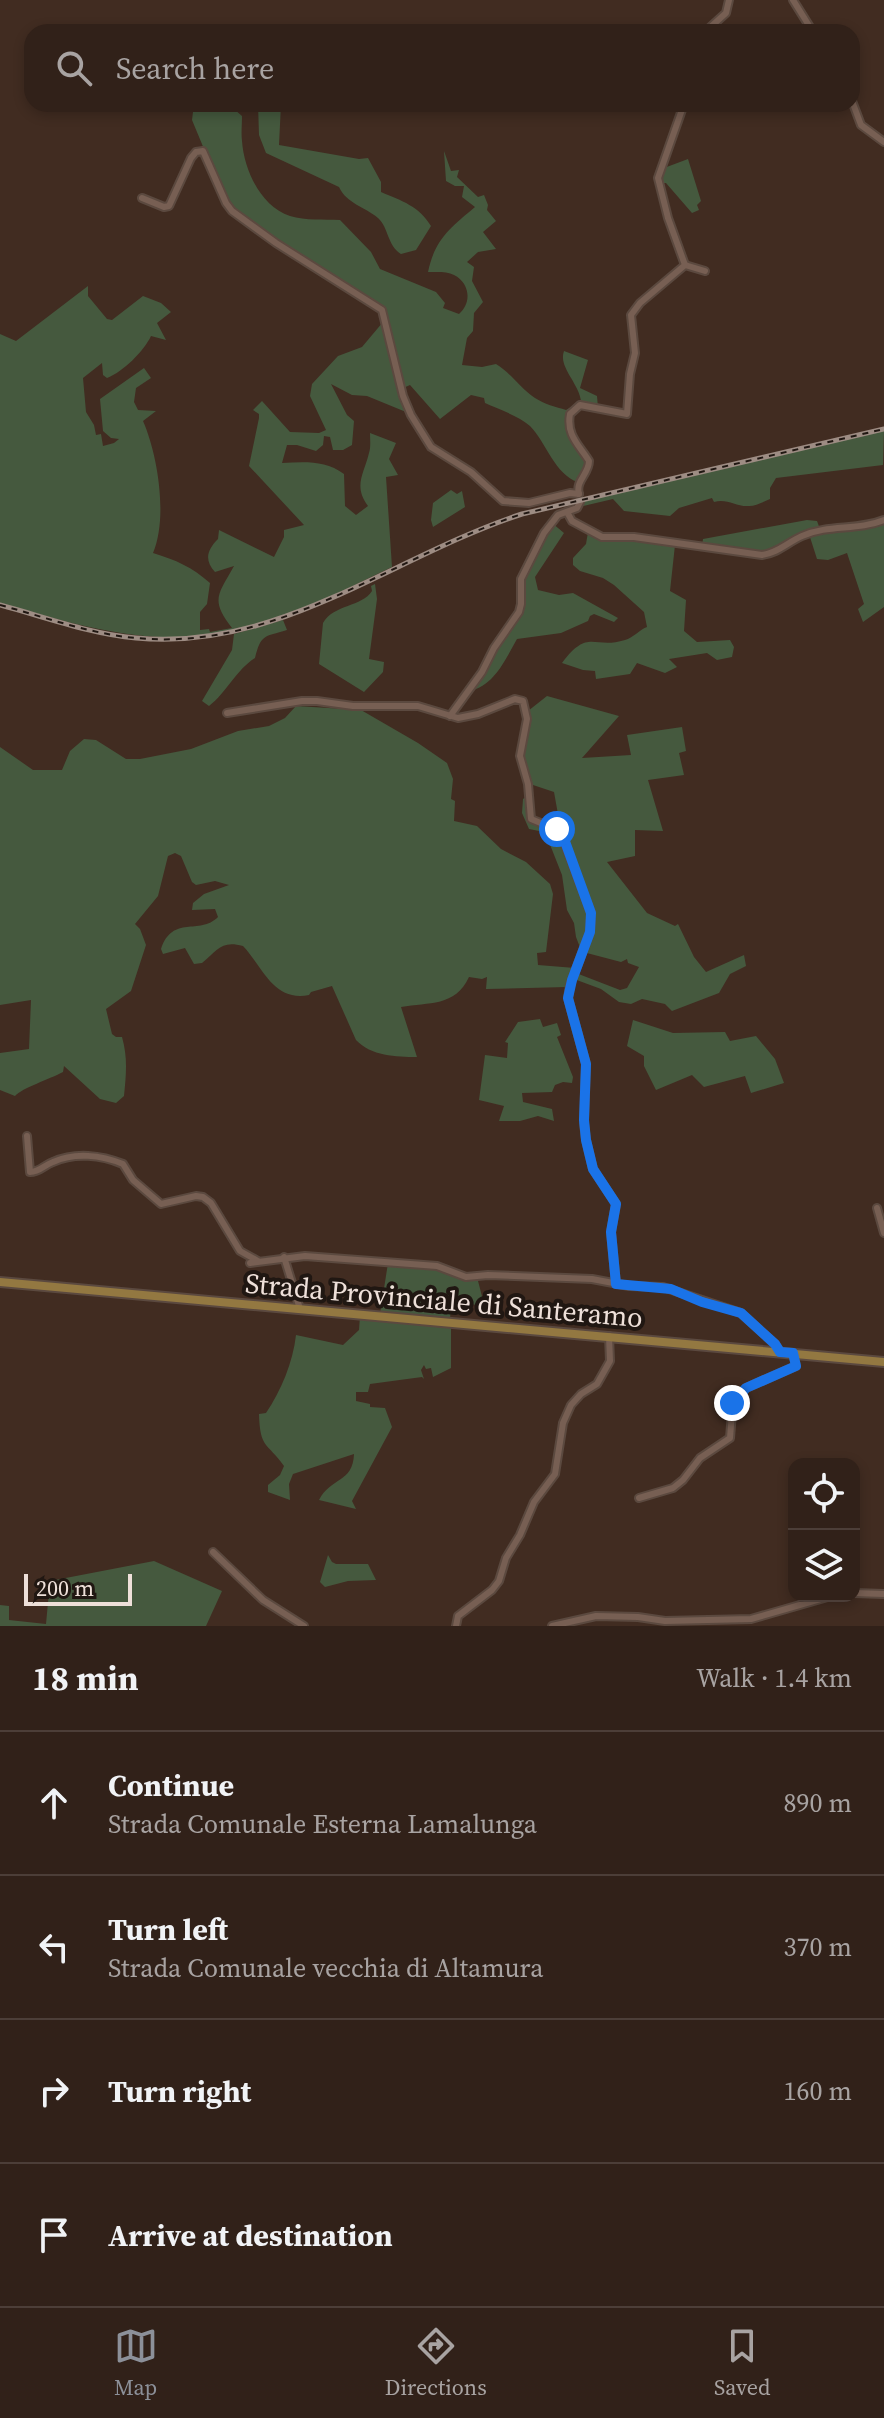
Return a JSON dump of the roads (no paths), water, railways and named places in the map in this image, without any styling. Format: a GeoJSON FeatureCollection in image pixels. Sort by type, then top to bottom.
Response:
{"type":"FeatureCollection","features":[{"type":"Feature","properties":{"kind":"main road","name":"Strada Provinciale di Santeramo"},"geometry":{"type":"LineString","coordinates":[[0,1282],[884,1362]]}},
{"type":"Feature","properties":{"kind":"street"},"geometry":{"type":"LineString","coordinates":[[714,24],[726,13],[729,0]]}},
{"type":"Feature","properties":{"kind":"street"},"geometry":{"type":"LineString","coordinates":[[793,0],[808,24]]}},
{"type":"Feature","properties":{"kind":"street"},"geometry":{"type":"LineString","coordinates":[[681,112],[658,178],[664,208],[685,265]]}},
{"type":"Feature","properties":{"kind":"street"},"geometry":{"type":"LineString","coordinates":[[856,112],[861,125],[884,142]]}},
{"type":"Feature","properties":{"kind":"street"},"geometry":{"type":"LineString","coordinates":[[142,198],[169,206],[191,158],[196,152],[203,151],[232,211],[276,243],[382,310],[403,396],[431,447],[471,472],[503,501],[527,504],[570,493],[579,498]]}},
{"type":"Feature","properties":{"kind":"street"},"geometry":{"type":"LineString","coordinates":[[685,265],[705,271]]}},
{"type":"Feature","properties":{"kind":"street"},"geometry":{"type":"LineString","coordinates":[[450,716],[519,612],[521,579],[544,533],[556,517],[579,507],[578,485],[589,464],[572,436],[570,414],[580,405],[627,414],[635,353],[631,315],[640,303],[685,265]]}},
{"type":"Feature","properties":{"kind":"street"},"geometry":{"type":"LineString","coordinates":[[567,512],[572,521],[602,537],[634,537],[762,555],[771,554],[810,533],[828,528],[861,528],[884,520]]}},
{"type":"Feature","properties":{"kind":"street"},"geometry":{"type":"LineString","coordinates":[[227,713],[317,701],[353,706],[418,706],[458,718],[478,714],[515,699],[523,701],[527,719],[520,756],[528,784],[531,819],[560,831],[589,908],[590,932],[570,985],[569,1003],[586,1064],[584,1123],[591,1165],[616,1204],[611,1232],[616,1284]]}},
{"type":"Feature","properties":{"kind":"street"},"geometry":{"type":"LineString","coordinates":[[27,1136],[30,1172],[39,1172],[63,1158],[92,1156],[123,1164],[133,1180],[161,1204],[203,1197],[211,1203],[240,1251],[254,1262],[305,1256],[429,1265],[462,1277],[592,1279],[671,1289],[741,1313],[780,1352]]}},
{"type":"Feature","properties":{"kind":"street"},"geometry":{"type":"LineString","coordinates":[[877,1208],[884,1233]]}},
{"type":"Feature","properties":{"kind":"street"},"geometry":{"type":"LineString","coordinates":[[284,1257],[300,1309]]}},
{"type":"Feature","properties":{"kind":"street"},"geometry":{"type":"LineString","coordinates":[[456,1626],[458,1616],[499,1581],[506,1558],[534,1502],[555,1474],[563,1423],[571,1405],[599,1381],[610,1361],[609,1336]]}},
{"type":"Feature","properties":{"kind":"street"},"geometry":{"type":"LineString","coordinates":[[639,1498],[673,1488],[700,1458],[730,1438],[733,1400],[746,1388],[796,1366],[793,1353]]}},
{"type":"Feature","properties":{"kind":"street"},"geometry":{"type":"LineString","coordinates":[[213,1552],[263,1600],[304,1626]]}},
{"type":"Feature","properties":{"kind":"street"},"geometry":{"type":"LineString","coordinates":[[860,1593],[884,1594]]}},
{"type":"Feature","properties":{"kind":"street"},"geometry":{"type":"LineString","coordinates":[[552,1626],[596,1616],[665,1621],[747,1619],[809,1602]]}},
{"type":"Feature","properties":{"kind":"railway"},"geometry":{"type":"LineString","coordinates":[[0,605],[85,629],[136,638],[188,638],[238,630],[287,616],[334,597],[474,532],[522,514],[884,429]]}}]}
